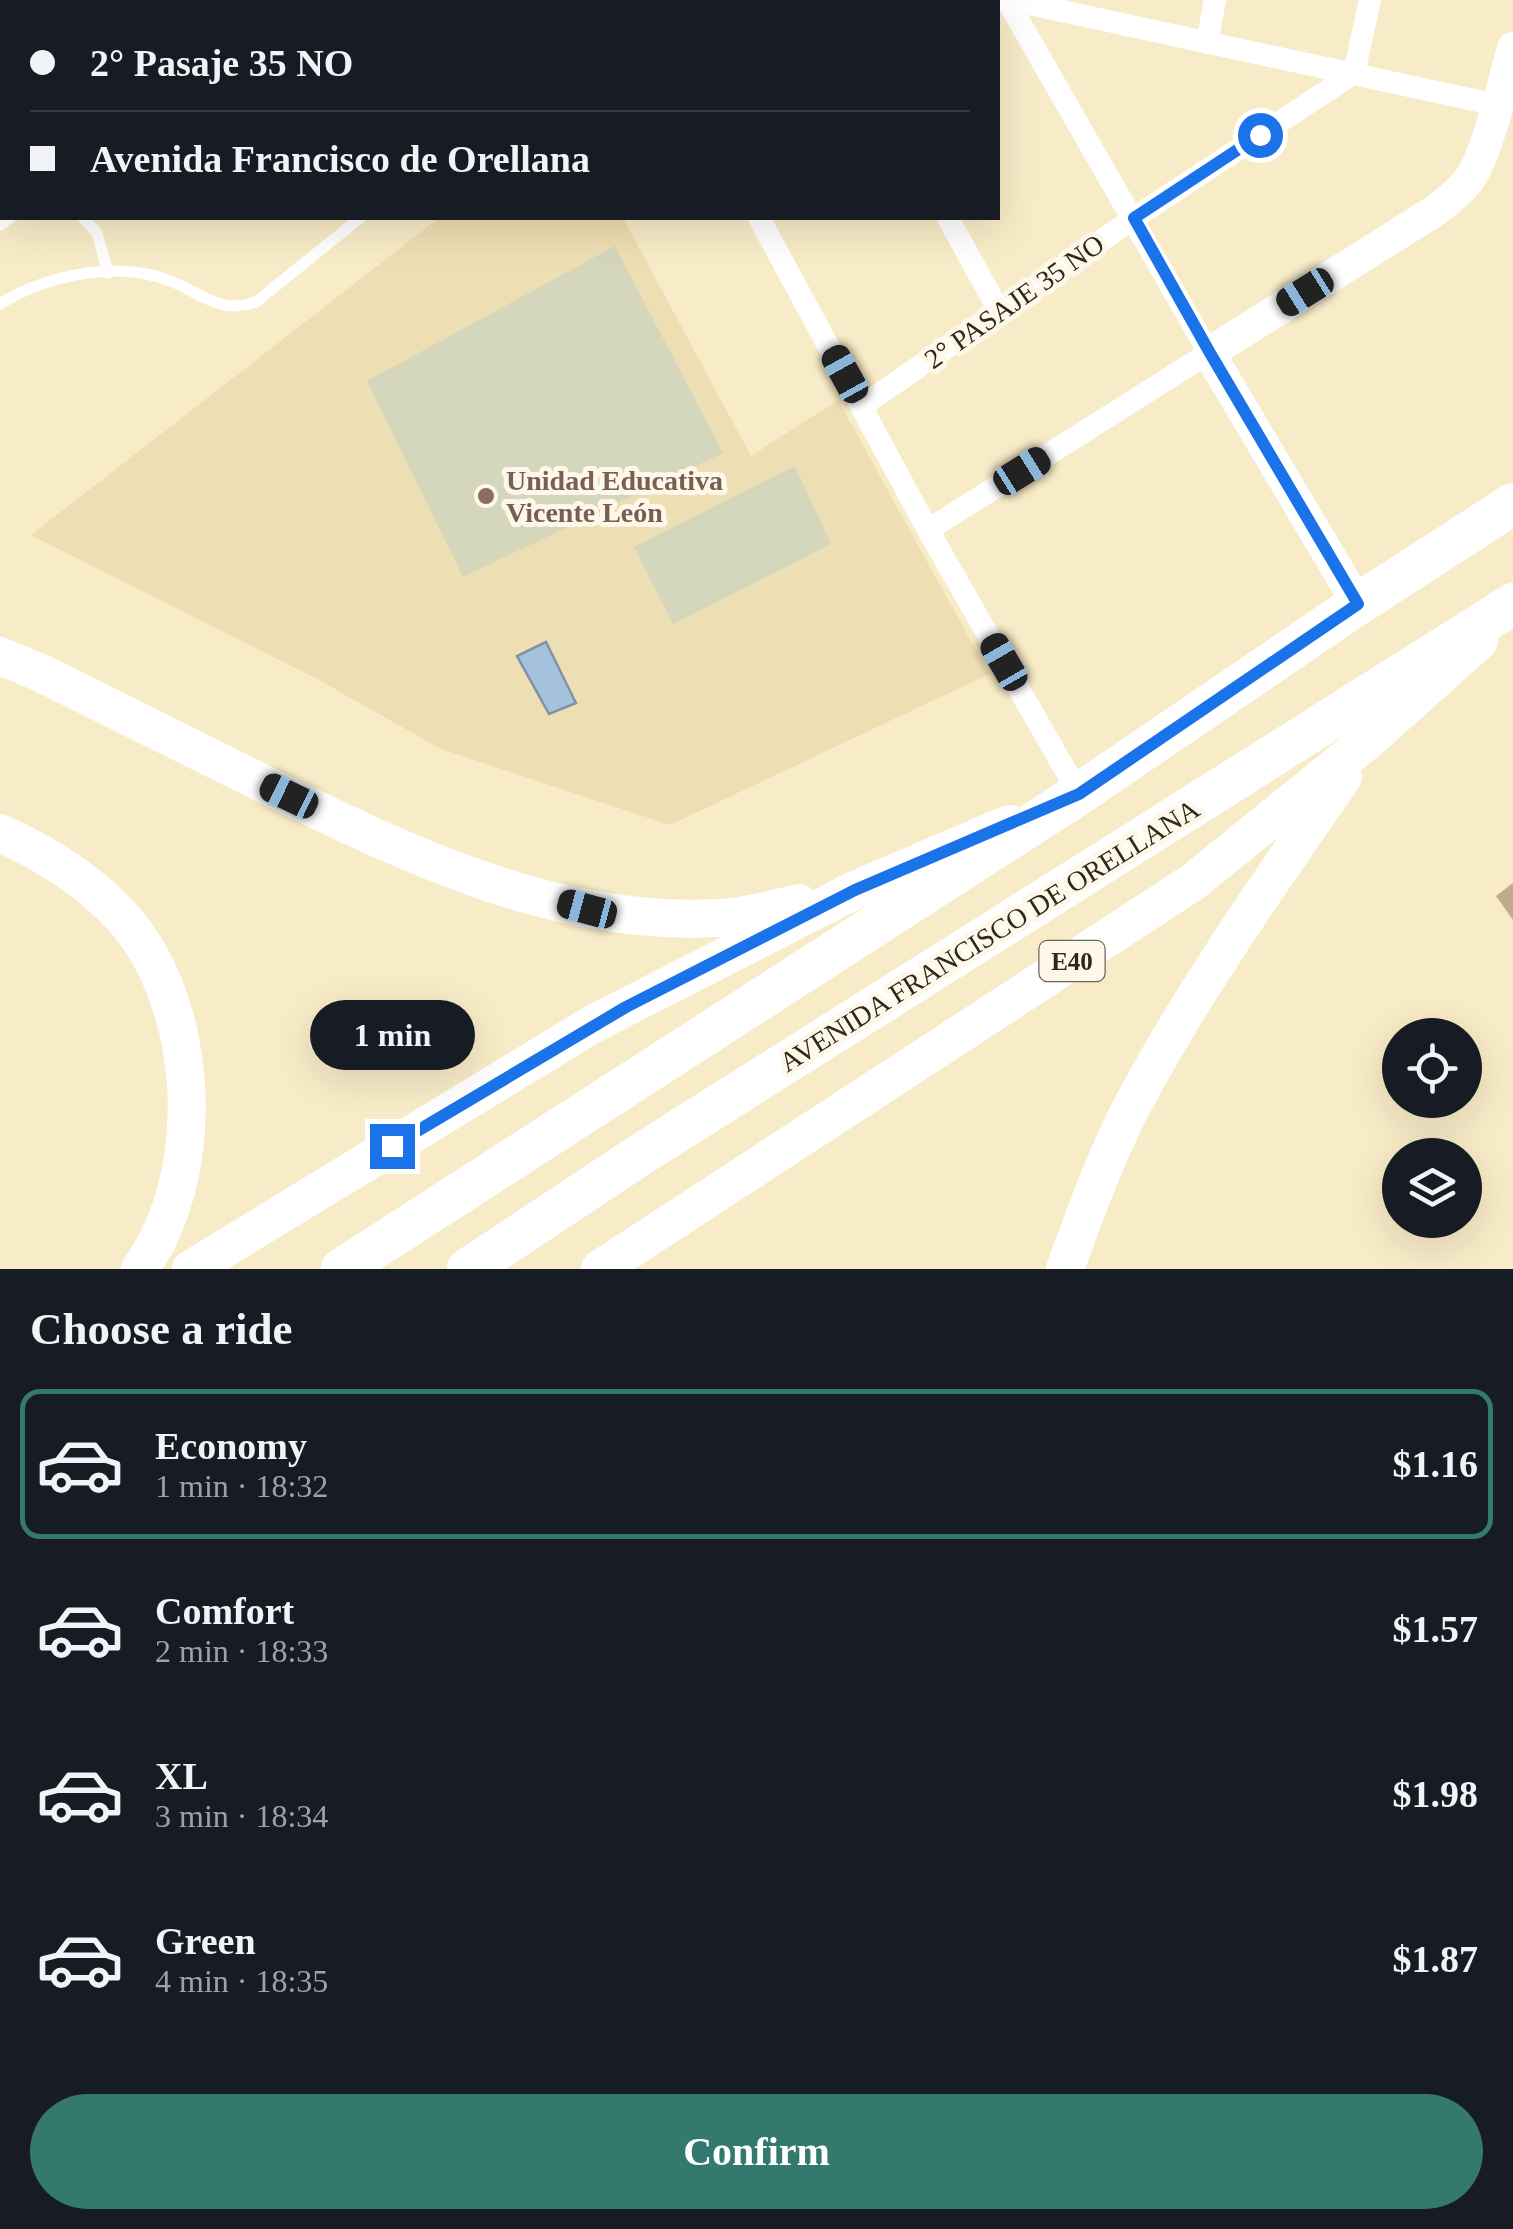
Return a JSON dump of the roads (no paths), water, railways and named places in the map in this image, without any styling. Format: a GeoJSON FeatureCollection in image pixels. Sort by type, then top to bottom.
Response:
{"type":"FeatureCollection","features":[{"type":"Feature","properties":{"kind":"highway"},"geometry":{"type":"LineString","coordinates":[[342,1269],[1079,794],[1513,504]]}},
{"type":"Feature","properties":{"kind":"highway","name":"AVENIDA FRANCISCO DE ORELLANA"},"geometry":{"type":"LineString","coordinates":[[468,1269],[660,1142],[1513,607]]}},
{"type":"Feature","properties":{"kind":"main road","name":"AVENIDA FRANCISCO DE ORELLANA"},"geometry":{"type":"LineString","coordinates":[[600,1269],[1193,882],[1367,740],[1513,607]]}},
{"type":"Feature","properties":{"kind":"main road"},"geometry":{"type":"LineString","coordinates":[[0,656],[401,851],[535,896],[632,916],[719,918],[855,890]]}},
{"type":"Feature","properties":{"kind":"main road"},"geometry":{"type":"LineString","coordinates":[[1065,1269],[1131,1109],[1174,1033],[1367,740]]}},
{"type":"Feature","properties":{"kind":"main road"},"geometry":{"type":"LineString","coordinates":[[192,1269],[593,1024],[855,890],[1079,794]]}},
{"type":"Feature","properties":{"kind":"main road"},"geometry":{"type":"LineString","coordinates":[[0,833],[65,868],[97,892],[126,922],[151,958],[178,1028],[185,1068],[182,1160],[155,1248],[140,1269]]}},
{"type":"Feature","properties":{"kind":"street"},"geometry":{"type":"LineString","coordinates":[[1009,0],[1068,6],[1207,42],[1498,105]]}},
{"type":"Feature","properties":{"kind":"street"},"geometry":{"type":"LineString","coordinates":[[1009,0],[1358,604]]}},
{"type":"Feature","properties":{"kind":"street"},"geometry":{"type":"LineString","coordinates":[[1207,42],[1215,0]]}},
{"type":"Feature","properties":{"kind":"street"},"geometry":{"type":"LineString","coordinates":[[1354,73],[1370,0]]}},
{"type":"Feature","properties":{"kind":"street"},"geometry":{"type":"LineString","coordinates":[[928,530],[1433,212],[1472,177],[1513,48]]}},
{"type":"Feature","properties":{"kind":"street","name":"2° PASAJE 35 NO"},"geometry":{"type":"LineString","coordinates":[[862,406],[1134,218],[1354,73]]}},
{"type":"Feature","properties":{"kind":"street"},"geometry":{"type":"LineString","coordinates":[[760,220],[928,530],[1079,794]]}},
{"type":"Feature","properties":{"kind":"street"},"geometry":{"type":"LineString","coordinates":[[949,220],[999,311]]}},
{"type":"Feature","properties":{"kind":"lane"},"geometry":{"type":"LineString","coordinates":[[85,220],[97,232],[108,273]]}},
{"type":"Feature","properties":{"kind":"lane"},"geometry":{"type":"LineString","coordinates":[[0,304],[49,282],[82,274],[126,271],[152,276],[210,302],[239,308],[256,302],[358,220]]}},
{"type":"Feature","properties":{"kind":"water"},"geometry":{"type":"Polygon","coordinates":[[[546,642],[576,703],[549,714],[517,656],[546,642]]]}},
{"type":"Feature","properties":{"kind":"place","name":"Unidad Educativa Vicente León"},"geometry":{"type":"Point","coordinates":[486,496]}}]}
